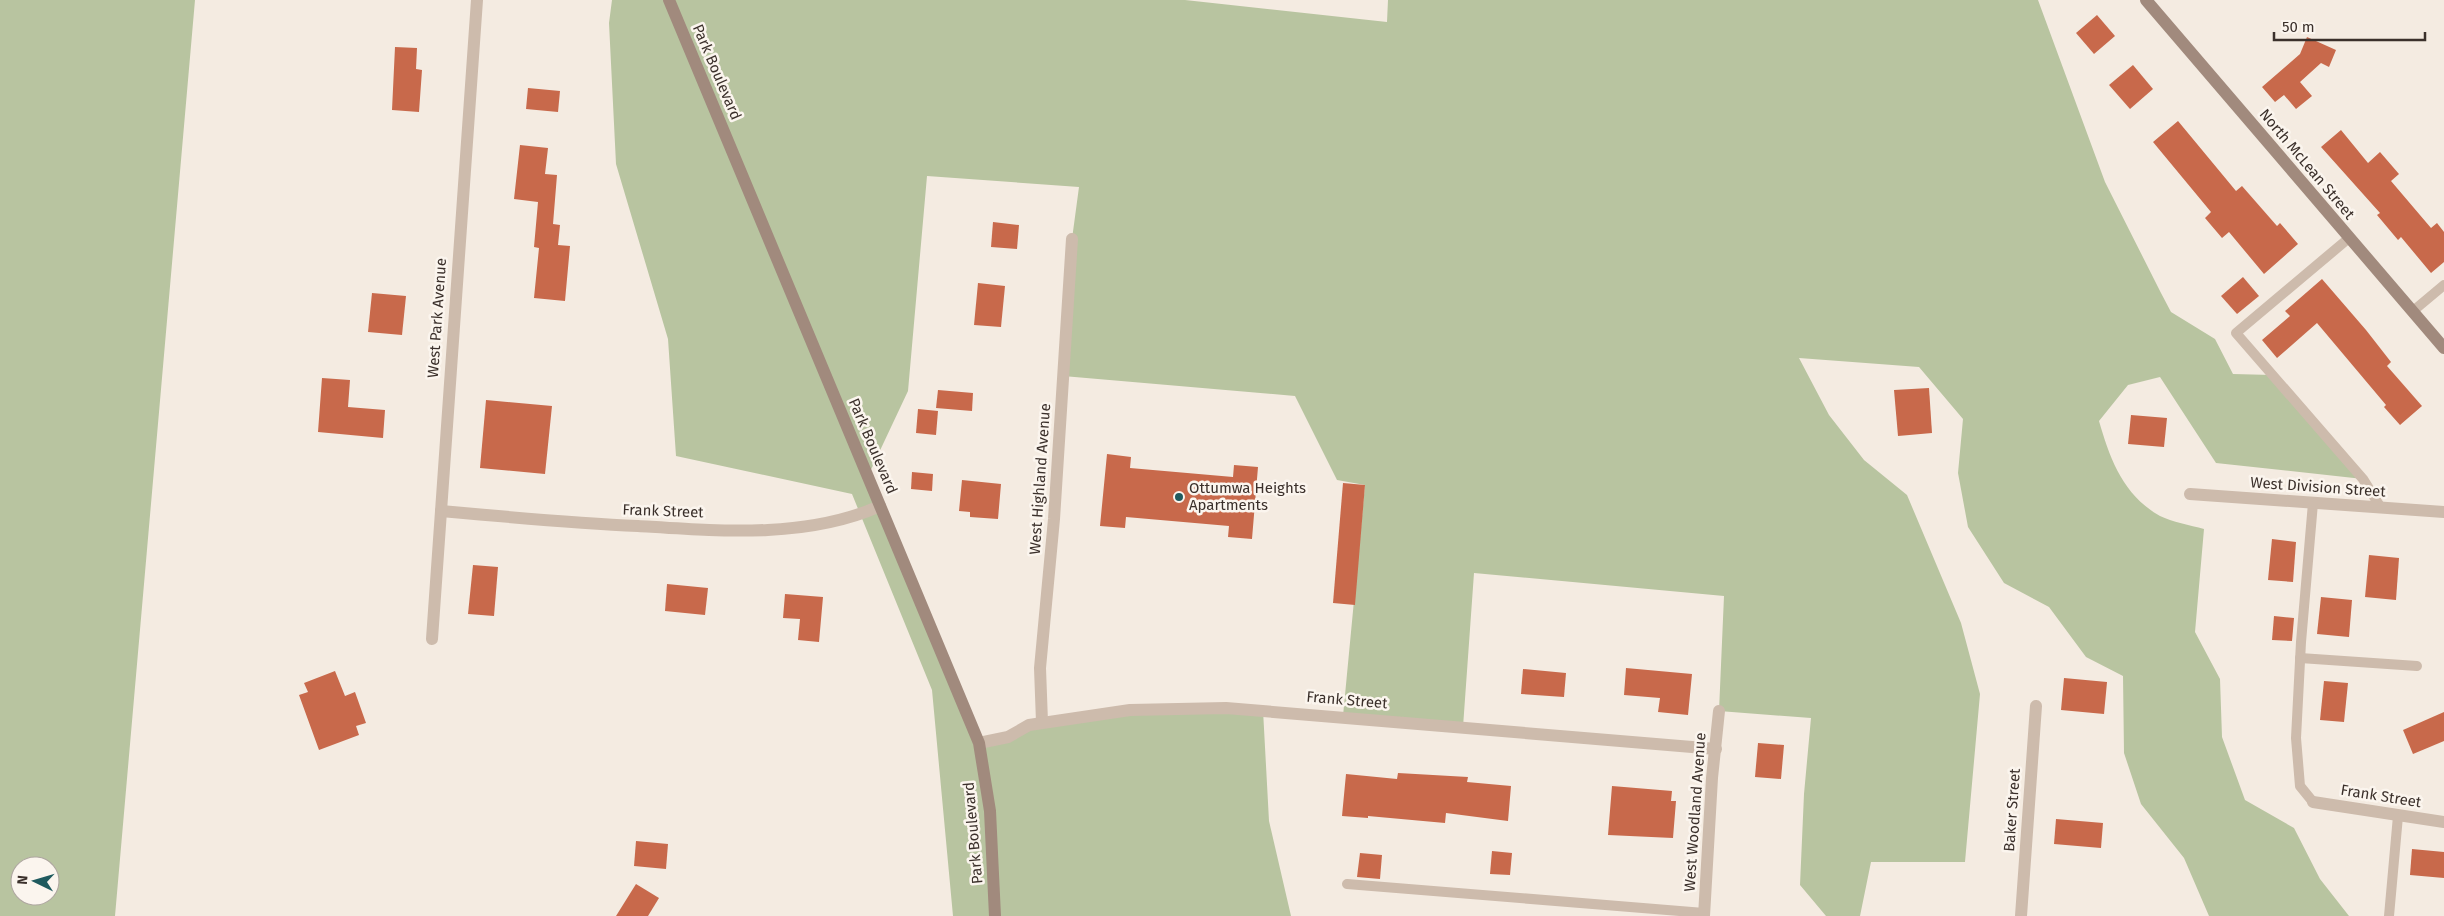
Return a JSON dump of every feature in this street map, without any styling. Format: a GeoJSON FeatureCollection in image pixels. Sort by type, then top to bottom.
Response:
{"type":"FeatureCollection","features":[{"type":"Feature","properties":{"kind":"main road","name":"Park Boulevard"},"geometry":{"type":"LineString","coordinates":[[670,0],[979,743],[990,811],[995,916]]}},
{"type":"Feature","properties":{"kind":"main road","name":"North McLean Street"},"geometry":{"type":"LineString","coordinates":[[2146,0],[2444,348]]}},
{"type":"Feature","properties":{"kind":"street","name":"West Park Avenue"},"geometry":{"type":"LineString","coordinates":[[432,639],[477,0]]}},
{"type":"Feature","properties":{"kind":"street","name":"West Highland Avenue"},"geometry":{"type":"LineString","coordinates":[[1042,722],[1040,668],[1054,519],[1072,239]]}},
{"type":"Feature","properties":{"kind":"street","name":"West Division Street"},"geometry":{"type":"LineString","coordinates":[[2190,494],[2444,512]]}},
{"type":"Feature","properties":{"kind":"street","name":"Frank Street"},"geometry":{"type":"LineString","coordinates":[[441,511],[562,522],[676,529],[766,529],[813,526],[853,518],[880,506]]}},
{"type":"Feature","properties":{"kind":"street","name":"Baker Street"},"geometry":{"type":"LineString","coordinates":[[2021,916],[2036,706]]}},
{"type":"Feature","properties":{"kind":"street","name":"Frank Street"},"geometry":{"type":"LineString","coordinates":[[979,743],[1008,737],[1029,725],[1042,722],[1130,710],[1226,708],[1716,749]]}},
{"type":"Feature","properties":{"kind":"street","name":"West Woodland Avenue"},"geometry":{"type":"LineString","coordinates":[[1704,914],[1719,711]]}},
{"type":"Feature","properties":{"kind":"street","name":"Frank Street"},"geometry":{"type":"LineString","coordinates":[[2313,802],[2444,822]]}},
{"type":"Feature","properties":{"kind":"lane"},"geometry":{"type":"LineString","coordinates":[[2349,238],[2236,333],[2363,479],[2381,508]]}},
{"type":"Feature","properties":{"kind":"lane"},"geometry":{"type":"LineString","coordinates":[[2413,311],[2444,285]]}},
{"type":"Feature","properties":{"kind":"lane"},"geometry":{"type":"LineString","coordinates":[[2313,503],[2300,658],[2296,738],[2300,786],[2313,802]]}},
{"type":"Feature","properties":{"kind":"lane"},"geometry":{"type":"LineString","coordinates":[[2300,658],[2417,666]]}},
{"type":"Feature","properties":{"kind":"lane"},"geometry":{"type":"LineString","coordinates":[[2389,916],[2398,816]]}},
{"type":"Feature","properties":{"kind":"lane"},"geometry":{"type":"LineString","coordinates":[[1347,884],[1704,914]]}},
{"type":"Feature","properties":{"kind":"green space"},"geometry":{"type":"Polygon","coordinates":[[[0,0],[195,0],[115,916],[0,916],[0,0]]]}},
{"type":"Feature","properties":{"kind":"green space"},"geometry":{"type":"Polygon","coordinates":[[[612,0],[1185,0],[1387,22],[1388,0],[2038,0],[2105,182],[2171,312],[2215,339],[2233,374],[2272,375],[2363,479],[2216,463],[2160,377],[2128,385],[2099,421],[2113,462],[2127,487],[2136,498],[2160,516],[2204,529],[2195,632],[2220,679],[2222,737],[2245,800],[2294,828],[2320,879],[2349,916],[2209,916],[2184,858],[2141,804],[2124,753],[2123,676],[2086,657],[2049,607],[2004,583],[1968,527],[1958,473],[1963,419],[1919,367],[1799,358],[1829,415],[1864,460],[1907,495],[1961,623],[1980,694],[1965,862],[1871,862],[1860,916],[1826,916],[1800,885],[1804,794],[1811,718],[1719,711],[1724,596],[1474,573],[1463,727],[1343,716],[1365,485],[1337,480],[1295,396],[1063,376],[1072,239],[1079,187],[927,176],[908,391],[868,476],[979,742],[1029,725],[1130,710],[1263,710],[1269,821],[1291,916],[953,916],[932,690],[852,494],[676,456],[668,339],[616,164],[609,23],[612,0]]]}},
{"type":"Feature","properties":{"kind":"building"},"geometry":{"type":"Polygon","coordinates":[[[2097,15],[2115,36],[2094,54],[2076,33],[2097,15]]]}},
{"type":"Feature","properties":{"kind":"building"},"geometry":{"type":"Polygon","coordinates":[[[2307,37],[2336,50],[2329,67],[2321,63],[2300,82],[2312,96],[2296,109],[2284,95],[2275,102],[2262,87],[2300,54],[2307,37]]]}},
{"type":"Feature","properties":{"kind":"building"},"geometry":{"type":"Polygon","coordinates":[[[395,47],[417,48],[416,69],[422,70],[419,112],[392,110],[395,47]]]}},
{"type":"Feature","properties":{"kind":"building"},"geometry":{"type":"Polygon","coordinates":[[[2133,65],[2153,89],[2130,109],[2109,85],[2133,65]]]}},
{"type":"Feature","properties":{"kind":"building"},"geometry":{"type":"Polygon","coordinates":[[[528,88],[560,91],[558,112],[526,109],[528,88]]]}},
{"type":"Feature","properties":{"kind":"building"},"geometry":{"type":"Polygon","coordinates":[[[2178,121],[2236,191],[2242,186],[2277,226],[2280,223],[2298,244],[2264,274],[2229,232],[2222,238],[2205,218],[2211,212],[2153,142],[2178,121]]]}},
{"type":"Feature","properties":{"kind":"building"},"geometry":{"type":"Polygon","coordinates":[[[2341,130],[2368,163],[2380,152],[2399,174],[2391,181],[2431,228],[2437,223],[2444,232],[2444,262],[2431,273],[2401,237],[2398,240],[2377,215],[2380,213],[2321,147],[2341,130]]]}},
{"type":"Feature","properties":{"kind":"building"},"geometry":{"type":"Polygon","coordinates":[[[520,145],[548,148],[545,174],[557,175],[553,224],[560,225],[558,245],[570,246],[565,301],[534,298],[539,248],[534,247],[538,202],[514,199],[520,145]]]}},
{"type":"Feature","properties":{"kind":"building"},"geometry":{"type":"Polygon","coordinates":[[[993,222],[1019,225],[1017,249],[991,247],[993,222]]]}},
{"type":"Feature","properties":{"kind":"building"},"geometry":{"type":"Polygon","coordinates":[[[2243,277],[2259,296],[2237,314],[2221,296],[2243,277]]]}},
{"type":"Feature","properties":{"kind":"building"},"geometry":{"type":"Polygon","coordinates":[[[2322,279],[2366,330],[2391,362],[2387,366],[2422,406],[2400,425],[2384,407],[2386,405],[2317,323],[2277,358],[2262,340],[2290,316],[2285,311],[2322,279]]]}},
{"type":"Feature","properties":{"kind":"building"},"geometry":{"type":"Polygon","coordinates":[[[978,283],[1005,286],[1001,327],[974,325],[978,283]]]}},
{"type":"Feature","properties":{"kind":"building"},"geometry":{"type":"Polygon","coordinates":[[[372,293],[406,296],[402,335],[368,332],[372,293]]]}},
{"type":"Feature","properties":{"kind":"building"},"geometry":{"type":"Polygon","coordinates":[[[322,378],[350,380],[348,407],[385,410],[383,438],[318,432],[322,378]]]}},
{"type":"Feature","properties":{"kind":"building"},"geometry":{"type":"Polygon","coordinates":[[[1929,388],[1932,433],[1898,436],[1894,390],[1929,388]]]}},
{"type":"Feature","properties":{"kind":"building"},"geometry":{"type":"Polygon","coordinates":[[[938,390],[973,393],[972,411],[936,408],[938,390]]]}},
{"type":"Feature","properties":{"kind":"building"},"geometry":{"type":"Polygon","coordinates":[[[486,400],[552,406],[545,474],[480,468],[486,400]]]}},
{"type":"Feature","properties":{"kind":"building"},"geometry":{"type":"Polygon","coordinates":[[[918,409],[938,411],[936,435],[916,433],[918,409]]]}},
{"type":"Feature","properties":{"kind":"building"},"geometry":{"type":"Polygon","coordinates":[[[2131,415],[2167,418],[2164,447],[2128,444],[2131,415]]]}},
{"type":"Feature","properties":{"kind":"building","name":"Ottumwa Heights Apartments"},"geometry":{"type":"Polygon","coordinates":[[[1107,454],[1131,457],[1130,468],[1233,477],[1234,465],[1258,467],[1252,539],[1228,537],[1229,526],[1126,517],[1125,528],[1100,526],[1107,454]]]}},
{"type":"Feature","properties":{"kind":"building"},"geometry":{"type":"Polygon","coordinates":[[[912,472],[933,474],[932,491],[911,489],[912,472]]]}},
{"type":"Feature","properties":{"kind":"building"},"geometry":{"type":"Polygon","coordinates":[[[962,480],[1001,484],[998,519],[970,517],[970,512],[959,511],[962,480]]]}},
{"type":"Feature","properties":{"kind":"building"},"geometry":{"type":"Polygon","coordinates":[[[1343,483],[1365,485],[1355,605],[1333,603],[1343,483]]]}},
{"type":"Feature","properties":{"kind":"building"},"geometry":{"type":"Polygon","coordinates":[[[2272,539],[2296,542],[2293,582],[2268,580],[2272,539]]]}},
{"type":"Feature","properties":{"kind":"building"},"geometry":{"type":"Polygon","coordinates":[[[2369,555],[2399,558],[2396,600],[2365,597],[2369,555]]]}},
{"type":"Feature","properties":{"kind":"building"},"geometry":{"type":"Polygon","coordinates":[[[473,565],[498,567],[494,616],[468,614],[473,565]]]}},
{"type":"Feature","properties":{"kind":"building"},"geometry":{"type":"Polygon","coordinates":[[[667,584],[708,588],[705,615],[665,611],[667,584]]]}},
{"type":"Feature","properties":{"kind":"building"},"geometry":{"type":"Polygon","coordinates":[[[785,594],[823,597],[819,642],[798,640],[800,619],[783,618],[785,594]]]}},
{"type":"Feature","properties":{"kind":"building"},"geometry":{"type":"Polygon","coordinates":[[[2321,597],[2352,600],[2349,637],[2317,634],[2321,597]]]}},
{"type":"Feature","properties":{"kind":"building"},"geometry":{"type":"Polygon","coordinates":[[[2274,616],[2294,618],[2292,641],[2272,640],[2274,616]]]}},
{"type":"Feature","properties":{"kind":"building"},"geometry":{"type":"Polygon","coordinates":[[[1626,668],[1692,674],[1688,715],[1658,712],[1660,698],[1624,695],[1626,668]]]}},
{"type":"Feature","properties":{"kind":"building"},"geometry":{"type":"Polygon","coordinates":[[[1523,669],[1566,673],[1564,697],[1521,694],[1523,669]]]}},
{"type":"Feature","properties":{"kind":"building"},"geometry":{"type":"Polygon","coordinates":[[[335,671],[345,696],[355,692],[366,723],[356,726],[359,735],[319,750],[299,695],[308,692],[304,683],[335,671]]]}},
{"type":"Feature","properties":{"kind":"building"},"geometry":{"type":"Polygon","coordinates":[[[2064,678],[2107,682],[2104,714],[2061,710],[2064,678]]]}},
{"type":"Feature","properties":{"kind":"building"},"geometry":{"type":"Polygon","coordinates":[[[2324,681],[2348,683],[2344,722],[2320,720],[2324,681]]]}},
{"type":"Feature","properties":{"kind":"building"},"geometry":{"type":"Polygon","coordinates":[[[2444,712],[2444,741],[2413,754],[2403,730],[2444,712]]]}},
{"type":"Feature","properties":{"kind":"building"},"geometry":{"type":"Polygon","coordinates":[[[1758,743],[1784,745],[1781,779],[1755,777],[1758,743]]]}},
{"type":"Feature","properties":{"kind":"building"},"geometry":{"type":"Polygon","coordinates":[[[1398,773],[1468,777],[1467,782],[1511,786],[1508,821],[1446,813],[1445,823],[1368,816],[1368,818],[1342,816],[1346,774],[1397,779],[1398,773]]]}},
{"type":"Feature","properties":{"kind":"building"},"geometry":{"type":"Polygon","coordinates":[[[1612,786],[1672,791],[1671,801],[1676,801],[1673,838],[1608,835],[1612,786]]]}},
{"type":"Feature","properties":{"kind":"building"},"geometry":{"type":"Polygon","coordinates":[[[2056,819],[2103,823],[2101,848],[2054,844],[2056,819]]]}},
{"type":"Feature","properties":{"kind":"building"},"geometry":{"type":"Polygon","coordinates":[[[636,841],[668,844],[666,869],[634,866],[636,841]]]}},
{"type":"Feature","properties":{"kind":"building"},"geometry":{"type":"Polygon","coordinates":[[[2412,849],[2444,852],[2444,878],[2410,875],[2412,849]]]}},
{"type":"Feature","properties":{"kind":"building"},"geometry":{"type":"Polygon","coordinates":[[[1492,851],[1512,853],[1510,875],[1490,874],[1492,851]]]}},
{"type":"Feature","properties":{"kind":"building"},"geometry":{"type":"Polygon","coordinates":[[[1360,853],[1382,855],[1380,879],[1357,877],[1360,853]]]}},
{"type":"Feature","properties":{"kind":"building"},"geometry":{"type":"Polygon","coordinates":[[[636,884],[659,898],[648,916],[616,916],[636,884]]]}},
{"type":"Feature","properties":{"kind":"place","name":"Ottumwa Heights Apartments"},"geometry":{"type":"Point","coordinates":[1179,497]}}]}
